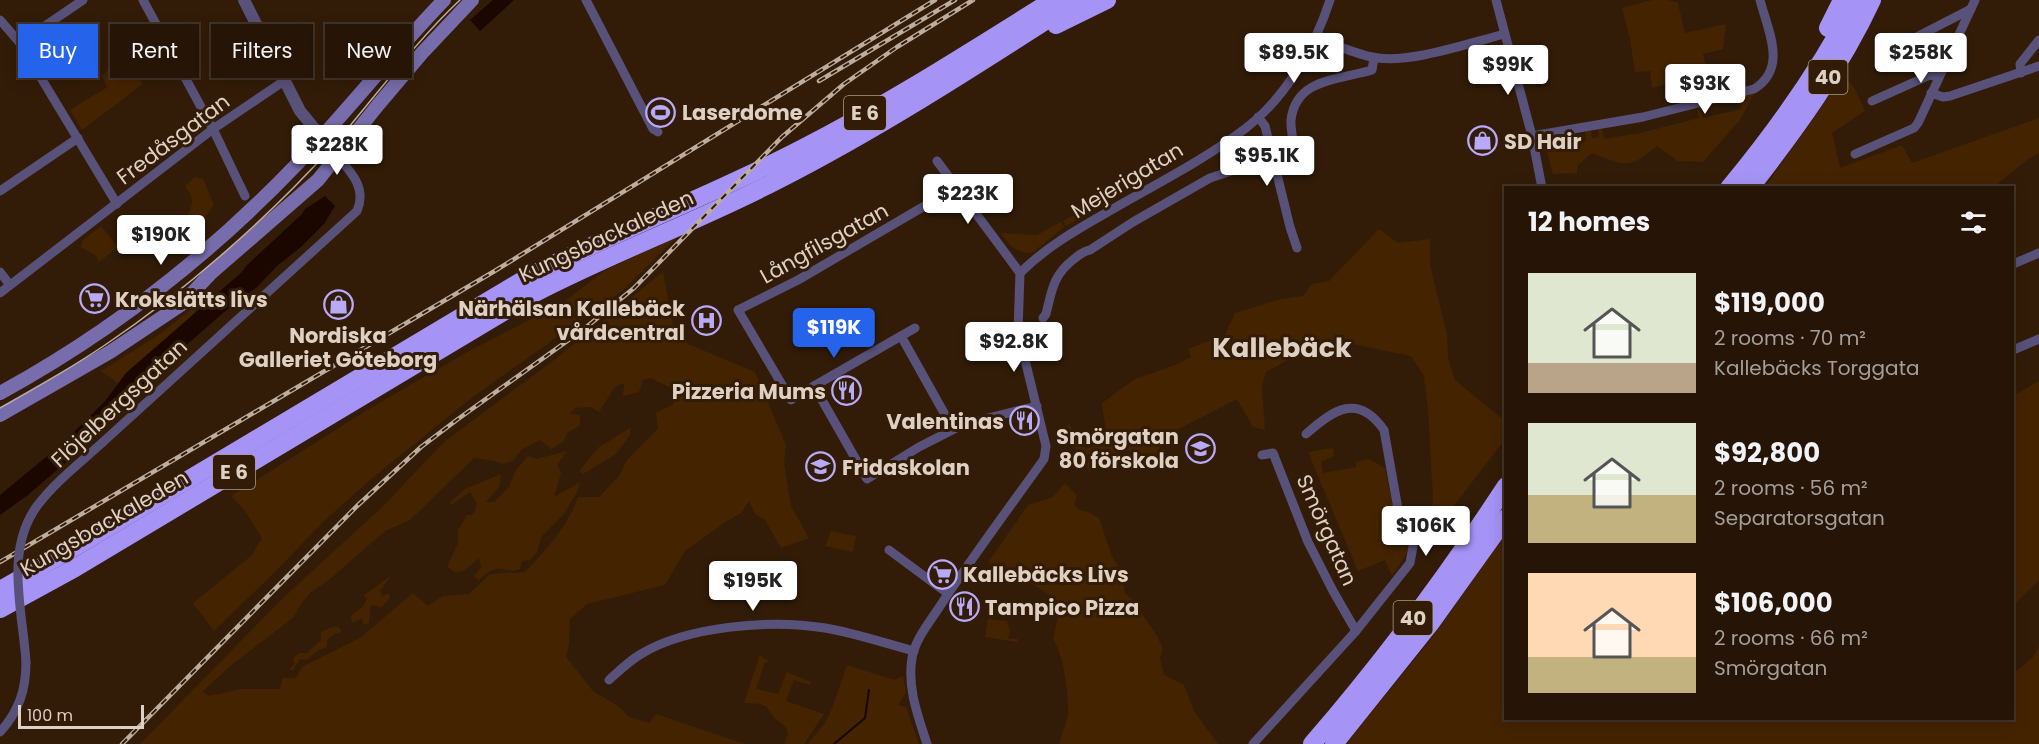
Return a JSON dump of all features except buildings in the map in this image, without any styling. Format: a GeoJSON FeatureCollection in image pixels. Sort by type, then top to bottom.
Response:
{"type":"FeatureCollection","features":[{"type":"Feature","properties":{"kind":"highway"},"geometry":{"type":"LineString","coordinates":[[972,49],[1034,0]]}},
{"type":"Feature","properties":{"kind":"highway","name":"Kungsbackaleden"},"geometry":{"type":"LineString","coordinates":[[0,590],[528,277],[587,247],[729,185],[796,152],[902,93],[1053,0]]}},
{"type":"Feature","properties":{"kind":"highway","name":"Kungsbackaleden"},"geometry":{"type":"LineString","coordinates":[[0,609],[75,568],[535,293],[593,264],[786,177],[853,140],[992,56],[1078,0]]}},
{"type":"Feature","properties":{"kind":"highway"},"geometry":{"type":"LineString","coordinates":[[992,56],[1107,0]]}},
{"type":"Feature","properties":{"kind":"highway"},"geometry":{"type":"LineString","coordinates":[[1789,108],[1842,0]]}},
{"type":"Feature","properties":{"kind":"highway","name":"40"},"geometry":{"type":"LineString","coordinates":[[1730,186],[1789,108],[1831,46],[1868,1]]}},
{"type":"Feature","properties":{"kind":"highway","name":"40"},"geometry":{"type":"LineString","coordinates":[[1752,186],[1813,101],[1868,1]]}},
{"type":"Feature","properties":{"kind":"highway","name":"40"},"geometry":{"type":"LineString","coordinates":[[1312,744],[1418,612],[1456,561],[1504,489]]}},
{"type":"Feature","properties":{"kind":"highway","name":"40"},"geometry":{"type":"LineString","coordinates":[[1334,744],[1430,624],[1504,521]]}},
{"type":"Feature","properties":{"kind":"main road"},"geometry":{"type":"LineString","coordinates":[[0,393],[107,328],[178,272],[254,207],[321,137],[407,38],[444,0]]}},
{"type":"Feature","properties":{"kind":"main road"},"geometry":{"type":"LineString","coordinates":[[0,415],[110,352],[175,309],[211,273],[314,184],[415,62],[472,0]]}},
{"type":"Feature","properties":{"kind":"street"},"geometry":{"type":"LineString","coordinates":[[48,24],[83,0]]}},
{"type":"Feature","properties":{"kind":"street"},"geometry":{"type":"LineString","coordinates":[[143,0],[213,129],[245,196]]}},
{"type":"Feature","properties":{"kind":"street"},"geometry":{"type":"LineString","coordinates":[[244,0],[300,111],[337,156]]}},
{"type":"Feature","properties":{"kind":"street"},"geometry":{"type":"LineString","coordinates":[[586,0],[653,129],[658,132]]}},
{"type":"Feature","properties":{"kind":"street","name":"Mejerigatan"},"geometry":{"type":"LineString","coordinates":[[1020,273],[1032,261],[1066,237],[1222,144],[1258,117],[1293,77],[1315,37],[1330,0]]}},
{"type":"Feature","properties":{"kind":"street"},"geometry":{"type":"LineString","coordinates":[[1496,0],[1532,136],[1542,186]]}},
{"type":"Feature","properties":{"kind":"street"},"geometry":{"type":"LineString","coordinates":[[1532,136],[1643,117],[1754,89],[1764,83],[1773,68],[1772,43],[1760,0]]}},
{"type":"Feature","properties":{"kind":"street"},"geometry":{"type":"LineString","coordinates":[[1899,46],[1973,5]]}},
{"type":"Feature","properties":{"kind":"street"},"geometry":{"type":"LineString","coordinates":[[1855,154],[1914,128],[1918,123],[1973,5]]}},
{"type":"Feature","properties":{"kind":"street"},"geometry":{"type":"LineString","coordinates":[[0,20],[18,41]]}},
{"type":"Feature","properties":{"kind":"street"},"geometry":{"type":"LineString","coordinates":[[1315,37],[1374,58],[1401,59],[1505,34]]}},
{"type":"Feature","properties":{"kind":"street"},"geometry":{"type":"LineString","coordinates":[[2021,73],[2020,64],[2039,40]]}},
{"type":"Feature","properties":{"kind":"street"},"geometry":{"type":"LineString","coordinates":[[1273,158],[1292,149],[1293,113],[1297,100],[1305,92],[1316,84],[1372,70],[1374,58]]}},
{"type":"Feature","properties":{"kind":"street"},"geometry":{"type":"LineString","coordinates":[[1931,93],[1943,97],[1950,96],[2039,66]]}},
{"type":"Feature","properties":{"kind":"street"},"geometry":{"type":"LineString","coordinates":[[1872,101],[1930,75],[1938,77]]}},
{"type":"Feature","properties":{"kind":"street"},"geometry":{"type":"LineString","coordinates":[[41,78],[117,204]]}},
{"type":"Feature","properties":{"kind":"street","name":"Fredåsgatan"},"geometry":{"type":"LineString","coordinates":[[0,293],[213,129],[284,81]]}},
{"type":"Feature","properties":{"kind":"street"},"geometry":{"type":"LineString","coordinates":[[1258,117],[1264,126],[1297,248]]}},
{"type":"Feature","properties":{"kind":"street"},"geometry":{"type":"LineString","coordinates":[[0,191],[78,138]]}},
{"type":"Feature","properties":{"kind":"street","name":"Flöjelbergsgatan"},"geometry":{"type":"LineString","coordinates":[[0,732],[20,704],[25,684],[26,662],[18,565],[23,533],[29,519],[41,501],[103,442],[357,211],[360,203],[357,181],[337,156]]}},
{"type":"Feature","properties":{"kind":"street","name":"Mejerigatan"},"geometry":{"type":"LineString","coordinates":[[1043,318],[1046,314],[1054,279],[1061,270],[1084,251],[1090,250],[1123,228],[1210,178],[1273,158]]}},
{"type":"Feature","properties":{"kind":"street"},"geometry":{"type":"LineString","coordinates":[[927,744],[915,707],[912,687],[911,667],[914,651],[921,635],[947,593],[1044,459],[1046,446],[1018,331],[1020,273],[937,161]]}},
{"type":"Feature","properties":{"kind":"street","name":"Långfilsgatan"},"geometry":{"type":"LineString","coordinates":[[814,387],[790,400],[738,310],[798,280],[957,187]]}},
{"type":"Feature","properties":{"kind":"street"},"geometry":{"type":"LineString","coordinates":[[2014,264],[2039,253]]}},
{"type":"Feature","properties":{"kind":"street"},"geometry":{"type":"LineString","coordinates":[[0,272],[10,285]]}},
{"type":"Feature","properties":{"kind":"street"},"geometry":{"type":"LineString","coordinates":[[915,328],[814,387],[867,479],[953,429],[994,415],[1037,406]]}},
{"type":"Feature","properties":{"kind":"street"},"geometry":{"type":"LineString","coordinates":[[900,336],[953,429]]}},
{"type":"Feature","properties":{"kind":"street"},"geometry":{"type":"LineString","coordinates":[[2014,350],[2039,339]]}},
{"type":"Feature","properties":{"kind":"street","name":"Smörgatan"},"geometry":{"type":"LineString","coordinates":[[1253,744],[1356,631],[1410,562],[1414,541],[1398,508],[1384,430],[1377,420],[1366,410],[1353,408],[1323,418],[1306,434]]}},
{"type":"Feature","properties":{"kind":"street","name":"Smörgatan"},"geometry":{"type":"LineString","coordinates":[[1262,455],[1273,453],[1308,542],[1356,631]]}},
{"type":"Feature","properties":{"kind":"street"},"geometry":{"type":"LineString","coordinates":[[889,549],[947,593]]}},
{"type":"Feature","properties":{"kind":"street"},"geometry":{"type":"LineString","coordinates":[[609,680],[628,663],[655,647],[693,635],[741,626],[784,625],[824,628],[914,651]]}},
{"type":"Feature","properties":{"kind":"shaded area"},"geometry":{"type":"Polygon","coordinates":[[[493,0],[514,0],[480,31],[470,20],[493,0]]]}},
{"type":"Feature","properties":{"kind":"shaded area"},"geometry":{"type":"Polygon","coordinates":[[[1652,0],[1668,0],[1678,3],[1685,33],[1726,24],[1723,49],[1703,54],[1708,72],[1652,88],[1650,71],[1635,72],[1622,8],[1652,0]]]}},
{"type":"Feature","properties":{"kind":"shaded area"},"geometry":{"type":"Polygon","coordinates":[[[110,68],[110,78],[139,78],[143,84],[82,130],[70,110],[107,87],[102,75],[110,68]]]}},
{"type":"Feature","properties":{"kind":"shaded area"},"geometry":{"type":"Polygon","coordinates":[[[1850,83],[1865,111],[1832,133],[1840,168],[1902,145],[1912,163],[2039,118],[2039,153],[1995,186],[1766,186],[1834,89],[1850,83]]]}},
{"type":"Feature","properties":{"kind":"shaded area"},"geometry":{"type":"Polygon","coordinates":[[[1754,93],[1740,120],[1703,162],[1678,161],[1657,146],[1639,159],[1626,163],[1612,161],[1592,153],[1577,166],[1577,173],[1553,174],[1545,144],[1546,139],[1555,136],[1557,145],[1586,141],[1585,131],[1591,130],[1592,138],[1599,137],[1598,129],[1602,129],[1604,139],[1640,133],[1699,118],[1697,108],[1701,108],[1703,118],[1741,109],[1739,97],[1754,93]]]}},
{"type":"Feature","properties":{"kind":"shaded area"},"geometry":{"type":"Polygon","coordinates":[[[195,177],[203,179],[214,205],[206,216],[189,229],[187,218],[192,199],[185,186],[195,177]]]}},
{"type":"Feature","properties":{"kind":"shaded area"},"geometry":{"type":"Polygon","coordinates":[[[1140,182],[1066,226],[1063,221],[1108,196],[1140,182]]]}},
{"type":"Feature","properties":{"kind":"shaded area"},"geometry":{"type":"Polygon","coordinates":[[[325,196],[335,206],[324,224],[302,246],[150,377],[72,457],[28,495],[0,515],[0,495],[63,443],[106,400],[126,373],[242,272],[305,209],[325,196]]]}},
{"type":"Feature","properties":{"kind":"shaded area"},"geometry":{"type":"Polygon","coordinates":[[[1061,222],[1064,227],[1032,253],[1022,252],[1014,247],[1001,233],[1037,235],[1061,222]]]}},
{"type":"Feature","properties":{"kind":"shaded area"},"geometry":{"type":"Polygon","coordinates":[[[101,226],[118,247],[99,262],[96,256],[81,247],[82,241],[101,226]]]}},
{"type":"Feature","properties":{"kind":"shaded area"},"geometry":{"type":"Polygon","coordinates":[[[1379,229],[1398,243],[1430,239],[1430,265],[1447,334],[1448,358],[1455,380],[1504,420],[1504,441],[1439,525],[1431,531],[1433,499],[1428,410],[1424,376],[1411,356],[1327,339],[1266,372],[1262,387],[1265,430],[1253,427],[1237,399],[1165,436],[1154,459],[1127,450],[1090,472],[1074,447],[1065,441],[1069,424],[1086,449],[1107,440],[1102,403],[1135,379],[1191,357],[1188,349],[1225,335],[1235,313],[1281,299],[1303,296],[1312,284],[1329,281],[1379,229]]]}},
{"type":"Feature","properties":{"kind":"shaded area"},"geometry":{"type":"Polygon","coordinates":[[[680,234],[623,290],[470,399],[370,480],[322,523],[214,631],[193,603],[252,555],[262,538],[245,511],[231,496],[372,407],[471,350],[561,304],[604,271],[680,234]]]}},
{"type":"Feature","properties":{"kind":"shaded area"},"geometry":{"type":"Polygon","coordinates":[[[663,272],[674,330],[688,344],[755,372],[786,445],[784,463],[791,506],[809,538],[781,548],[765,520],[756,515],[749,501],[741,513],[685,551],[665,585],[587,604],[570,619],[566,657],[593,691],[618,706],[629,717],[649,723],[656,714],[745,744],[140,744],[283,598],[381,508],[444,442],[554,360],[663,272]],[[651,378],[643,380],[639,392],[623,396],[624,383],[615,387],[599,412],[591,407],[575,408],[570,414],[580,415],[580,426],[567,433],[564,441],[551,449],[540,440],[521,450],[514,460],[504,464],[474,458],[410,520],[385,531],[330,579],[310,593],[294,617],[234,663],[203,691],[208,696],[242,689],[280,689],[283,678],[296,678],[302,667],[360,638],[413,593],[428,606],[443,596],[469,594],[490,574],[525,572],[562,528],[578,497],[599,497],[619,476],[627,460],[658,429],[656,413],[674,404],[673,389],[651,378]]]}},
{"type":"Feature","properties":{"kind":"shaded area"},"geometry":{"type":"Polygon","coordinates":[[[203,300],[190,319],[126,373],[119,384],[101,371],[160,334],[203,300]]]}},
{"type":"Feature","properties":{"kind":"shaded area"},"geometry":{"type":"Polygon","coordinates":[[[2039,381],[2039,580],[2014,605],[2014,395],[2039,381]]]}},
{"type":"Feature","properties":{"kind":"shaded area"},"geometry":{"type":"Polygon","coordinates":[[[630,428],[630,435],[616,454],[583,474],[579,471],[599,447],[630,428]]]}},
{"type":"Feature","properties":{"kind":"shaded area"},"geometry":{"type":"Polygon","coordinates":[[[1333,448],[1334,456],[1321,462],[1323,473],[1356,467],[1356,462],[1369,459],[1385,468],[1393,507],[1410,536],[1410,549],[1392,576],[1385,560],[1358,571],[1308,452],[1333,448]]]}},
{"type":"Feature","properties":{"kind":"shaded area"},"geometry":{"type":"Polygon","coordinates":[[[567,451],[557,465],[561,473],[554,497],[580,482],[577,492],[564,514],[542,536],[537,552],[530,560],[522,561],[520,569],[515,571],[492,570],[479,580],[474,576],[481,567],[479,558],[465,570],[456,573],[447,567],[458,543],[458,530],[467,515],[473,515],[477,504],[470,492],[451,505],[449,503],[465,489],[501,474],[499,487],[486,502],[494,502],[509,487],[516,470],[528,456],[536,459],[567,451]]]}},
{"type":"Feature","properties":{"kind":"shaded area"},"geometry":{"type":"Polygon","coordinates":[[[1065,483],[1077,495],[1074,504],[1079,510],[1099,518],[1111,554],[1122,574],[1125,593],[1133,600],[1163,649],[1160,658],[1164,675],[1184,685],[1194,711],[1218,744],[1059,744],[1067,720],[1068,704],[1062,664],[1053,639],[1058,617],[1056,599],[1031,583],[991,568],[989,561],[1028,505],[1053,497],[1065,483]]]}},
{"type":"Feature","properties":{"kind":"shaded area"},"geometry":{"type":"Polygon","coordinates":[[[831,531],[856,536],[853,552],[825,546],[831,531]]]}},
{"type":"Feature","properties":{"kind":"shaded area"},"geometry":{"type":"Polygon","coordinates":[[[1504,537],[1504,720],[2014,720],[2014,671],[2033,657],[2039,646],[2039,744],[1346,744],[1431,639],[1504,537]]]}},
{"type":"Feature","properties":{"kind":"shaded area"},"geometry":{"type":"Polygon","coordinates":[[[392,575],[380,591],[382,596],[389,593],[390,598],[382,607],[371,605],[369,623],[364,625],[362,618],[352,623],[351,615],[363,607],[367,598],[363,596],[392,575]]]}},
{"type":"Feature","properties":{"kind":"shaded area"},"geometry":{"type":"Polygon","coordinates":[[[988,619],[1007,621],[1010,631],[1008,638],[1018,639],[1017,642],[985,637],[988,619]]]}},
{"type":"Feature","properties":{"kind":"shaded area"},"geometry":{"type":"Polygon","coordinates":[[[334,626],[340,628],[341,632],[327,640],[327,647],[317,651],[307,660],[300,659],[293,670],[289,670],[294,664],[293,658],[299,653],[307,653],[321,640],[321,632],[334,626]]]}},
{"type":"Feature","properties":{"kind":"shaded area"},"geometry":{"type":"Polygon","coordinates":[[[760,655],[770,662],[765,662],[756,689],[778,694],[787,672],[811,682],[810,685],[794,680],[786,701],[824,714],[804,744],[784,744],[788,734],[786,727],[774,718],[767,707],[744,703],[760,655]]]}},
{"type":"Feature","properties":{"kind":"shaded area"},"geometry":{"type":"Polygon","coordinates":[[[847,665],[894,680],[903,676],[906,693],[898,705],[906,707],[919,744],[808,744],[825,723],[831,711],[847,665]]]}},
{"type":"Feature","properties":{"kind":"waterway"},"geometry":{"type":"LineString","coordinates":[[834,744],[865,718],[869,690]]}},
{"type":"Feature","properties":{"kind":"tram line"},"geometry":{"type":"LineString","coordinates":[[0,408],[105,345],[165,302],[224,253],[280,201],[331,148],[426,35],[460,0]]}},
{"type":"Feature","properties":{"kind":"railway"},"geometry":{"type":"LineString","coordinates":[[0,562],[493,272],[935,0]]}},
{"type":"Feature","properties":{"kind":"railway"},"geometry":{"type":"LineString","coordinates":[[819,81],[955,0]]}},
{"type":"Feature","properties":{"kind":"railway"},"geometry":{"type":"LineString","coordinates":[[122,744],[357,506],[421,447],[584,329],[634,288],[782,137],[844,84],[897,47],[973,0]]}},
{"type":"Feature","properties":{"kind":"place","name":"Laserdome"},"geometry":{"type":"Point","coordinates":[661,112]}},
{"type":"Feature","properties":{"kind":"place","name":"SD Hair"},"geometry":{"type":"Point","coordinates":[1483,141]}},
{"type":"Feature","properties":{"kind":"place","name":"Krokslätts livs"},"geometry":{"type":"Point","coordinates":[94,299]}},
{"type":"Feature","properties":{"kind":"place","name":"Nordiska Galleriet Göteborg"},"geometry":{"type":"Point","coordinates":[338,304]}},
{"type":"Feature","properties":{"kind":"place","name":"Närhälsan Kallebäck vårdcentral"},"geometry":{"type":"Point","coordinates":[706,320]}},
{"type":"Feature","properties":{"kind":"place","name":"Pizzeria Mums"},"geometry":{"type":"Point","coordinates":[847,391]}},
{"type":"Feature","properties":{"kind":"place","name":"Valentinas"},"geometry":{"type":"Point","coordinates":[1025,421]}},
{"type":"Feature","properties":{"kind":"place","name":"Smörgatan 80 förskola"},"geometry":{"type":"Point","coordinates":[1200,448]}},
{"type":"Feature","properties":{"kind":"place","name":"Fridaskolan"},"geometry":{"type":"Point","coordinates":[821,467]}},
{"type":"Feature","properties":{"kind":"place","name":"Kallebäcks Livs"},"geometry":{"type":"Point","coordinates":[942,574]}},
{"type":"Feature","properties":{"kind":"place","name":"Tampico Pizza"},"geometry":{"type":"Point","coordinates":[964,607]}},
{"type":"Feature","properties":{"kind":"district","name":"Kallebäck"},"geometry":{"type":"Point","coordinates":[1282,347]}}]}
